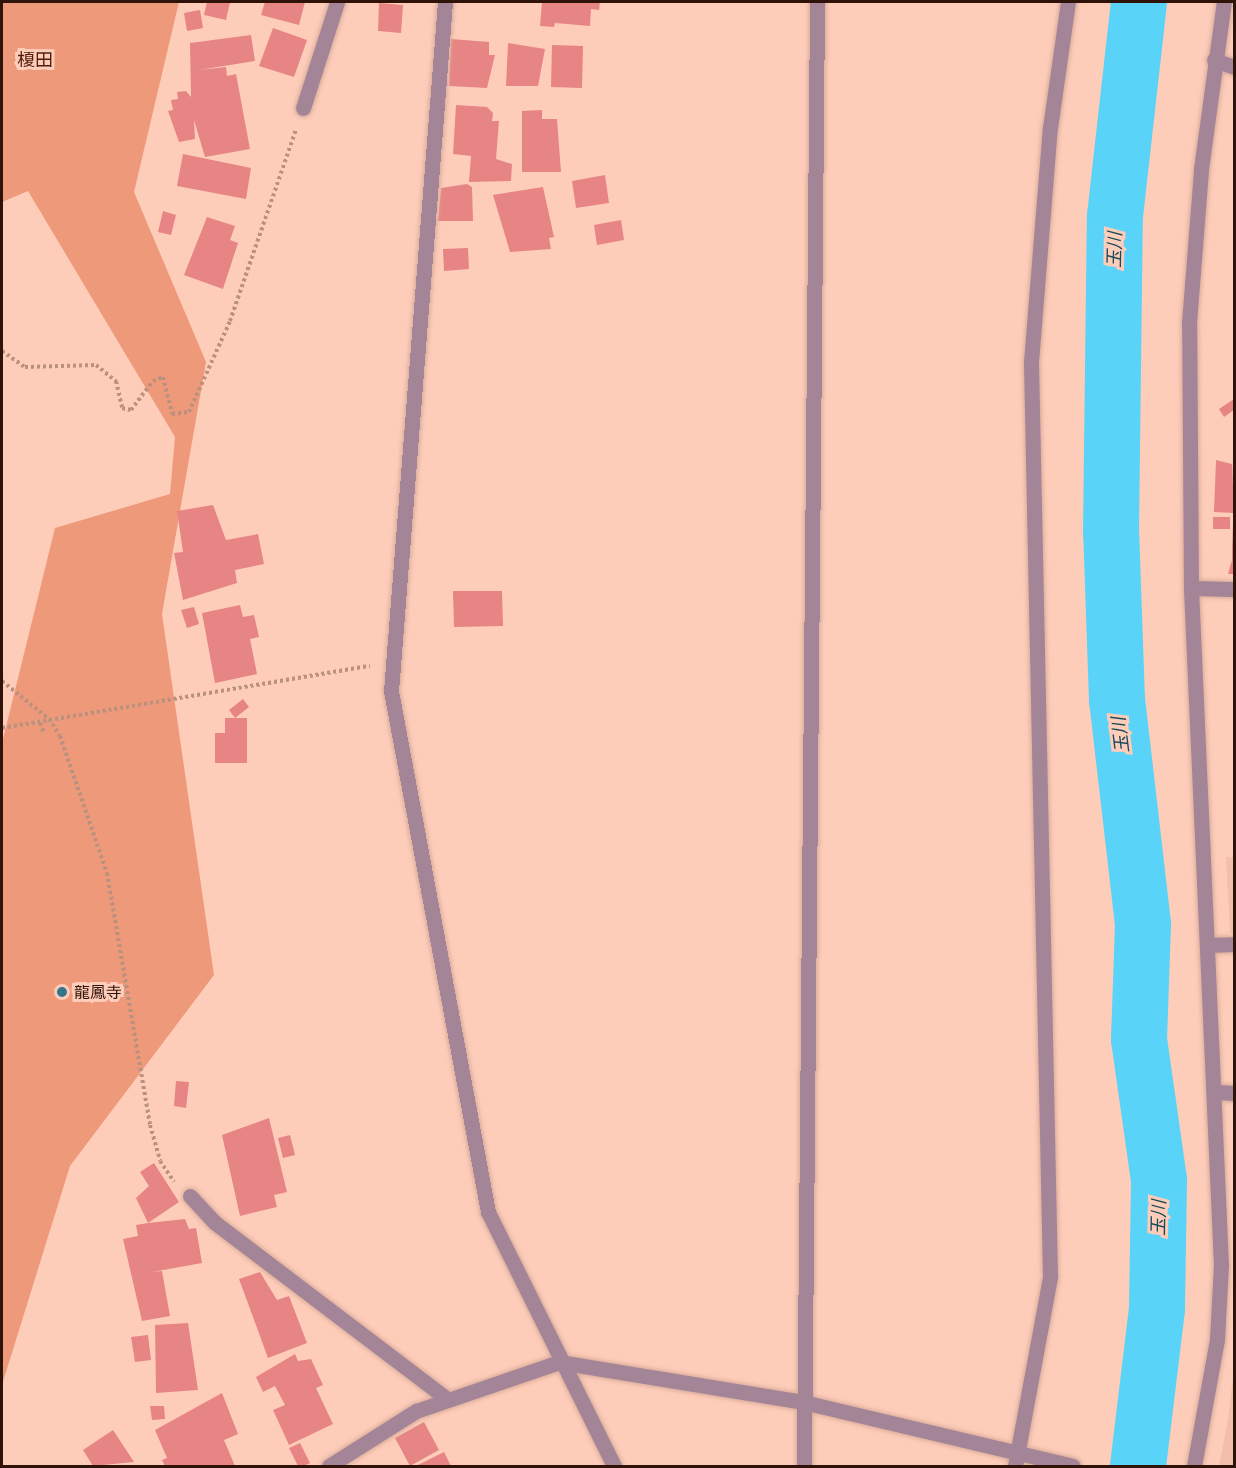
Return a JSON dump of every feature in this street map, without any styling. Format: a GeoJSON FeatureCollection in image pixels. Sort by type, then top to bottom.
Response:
{"type":"FeatureCollection","features":[{"type":"Feature","properties":{"kind":"street"},"geometry":{"type":"LineString","coordinates":[[303,108],[337,2]]}},
{"type":"Feature","properties":{"kind":"street"},"geometry":{"type":"LineString","coordinates":[[446,2],[391,692],[482,1192],[559,1362],[614,1467]]}},
{"type":"Feature","properties":{"kind":"street"},"geometry":{"type":"LineString","coordinates":[[804,1467],[817,2]]}},
{"type":"Feature","properties":{"kind":"street"},"geometry":{"type":"LineString","coordinates":[[1021,1459],[1050,1277],[1031,362],[1050,128],[1068,2]]}},
{"type":"Feature","properties":{"kind":"street"},"geometry":{"type":"LineString","coordinates":[[1194,1467],[1217,1339],[1227,1188],[1217,1092],[1191,588],[1190,323],[1215,60],[1224,2]]}},
{"type":"Feature","properties":{"kind":"street"},"geometry":{"type":"LineString","coordinates":[[1215,60],[1234,67]]}},
{"type":"Feature","properties":{"kind":"street"},"geometry":{"type":"LineString","coordinates":[[1191,588],[1234,589]]}},
{"type":"Feature","properties":{"kind":"street"},"geometry":{"type":"LineString","coordinates":[[1209,945],[1234,944]]}},
{"type":"Feature","properties":{"kind":"street"},"geometry":{"type":"LineString","coordinates":[[1217,1092],[1234,1093]]}},
{"type":"Feature","properties":{"kind":"street"},"geometry":{"type":"LineString","coordinates":[[190,1196],[214,1222],[447,1399]]}},
{"type":"Feature","properties":{"kind":"street"},"geometry":{"type":"LineString","coordinates":[[329,1467],[416,1411],[559,1362],[804,1402],[1021,1459],[1073,1467]]}},
{"type":"Feature","properties":{"kind":"path"},"geometry":{"type":"LineString","coordinates":[[2,351],[25,367],[96,366],[116,381],[122,408],[131,410],[153,381],[163,377],[169,409],[184,415],[196,402],[230,321],[303,108]]}},
{"type":"Feature","properties":{"kind":"path"},"geometry":{"type":"LineString","coordinates":[[2,728],[393,662]]}},
{"type":"Feature","properties":{"kind":"path"},"geometry":{"type":"LineString","coordinates":[[2,681],[49,719],[107,873],[160,1161],[190,1196]]}},
{"type":"Feature","properties":{"kind":"path"},"geometry":{"type":"LineString","coordinates":[[40,723],[44,733]]}},
{"type":"Feature","properties":{"kind":"shaded area"},"geometry":{"type":"Polygon","coordinates":[[[2,2],[179,2],[134,192],[206,362],[162,614],[214,975],[70,1166],[2,1385],[2,743],[55,528],[170,494],[175,437],[28,191],[2,202],[2,2]]]}},
{"type":"Feature","properties":{"kind":"shaded area"},"geometry":{"type":"Polygon","coordinates":[[[1226,857],[1234,857],[1234,933],[1230,933],[1226,857]]]}},
{"type":"Feature","properties":{"kind":"shaded area"},"geometry":{"type":"Polygon","coordinates":[[[1234,1370],[1234,1466],[1219,1466],[1227,1425],[1234,1370]]]}},
{"type":"Feature","properties":{"kind":"building"},"geometry":{"type":"Polygon","coordinates":[[[207,2],[230,2],[226,20],[204,15],[207,2]]]}},
{"type":"Feature","properties":{"kind":"building"},"geometry":{"type":"Polygon","coordinates":[[[265,2],[305,2],[299,25],[261,15],[265,2]]]}},
{"type":"Feature","properties":{"kind":"building"},"geometry":{"type":"Polygon","coordinates":[[[542,2],[600,2],[599,10],[591,9],[590,26],[555,23],[554,27],[540,26],[542,2]]]}},
{"type":"Feature","properties":{"kind":"building"},"geometry":{"type":"Polygon","coordinates":[[[379,3],[403,5],[401,33],[378,31],[379,3]]]}},
{"type":"Feature","properties":{"kind":"building"},"geometry":{"type":"Polygon","coordinates":[[[200,10],[203,28],[187,31],[184,13],[200,10]]]}},
{"type":"Feature","properties":{"kind":"building"},"geometry":{"type":"Polygon","coordinates":[[[273,28],[307,40],[294,77],[259,66],[273,28]]]}},
{"type":"Feature","properties":{"kind":"building"},"geometry":{"type":"Polygon","coordinates":[[[251,35],[255,61],[199,70],[226,67],[227,76],[236,74],[250,149],[205,157],[194,120],[195,139],[179,142],[168,111],[173,110],[171,100],[178,99],[177,92],[186,91],[191,97],[190,43],[251,35]]]}},
{"type":"Feature","properties":{"kind":"building"},"geometry":{"type":"Polygon","coordinates":[[[451,39],[489,42],[489,55],[495,55],[487,88],[449,86],[451,39]]]}},
{"type":"Feature","properties":{"kind":"building"},"geometry":{"type":"Polygon","coordinates":[[[508,43],[545,49],[538,86],[506,86],[508,43]]]}},
{"type":"Feature","properties":{"kind":"building"},"geometry":{"type":"Polygon","coordinates":[[[552,45],[583,46],[582,88],[551,87],[552,45]]]}},
{"type":"Feature","properties":{"kind":"building"},"geometry":{"type":"Polygon","coordinates":[[[456,105],[487,107],[493,113],[492,121],[499,121],[496,159],[512,164],[511,181],[469,182],[471,156],[453,154],[456,105]]]}},
{"type":"Feature","properties":{"kind":"building"},"geometry":{"type":"Polygon","coordinates":[[[542,110],[542,119],[557,119],[561,172],[522,172],[522,111],[542,110]]]}},
{"type":"Feature","properties":{"kind":"building"},"geometry":{"type":"Polygon","coordinates":[[[183,154],[251,168],[246,199],[177,186],[183,154]]]}},
{"type":"Feature","properties":{"kind":"building"},"geometry":{"type":"Polygon","coordinates":[[[605,175],[609,203],[576,208],[572,181],[605,175]]]}},
{"type":"Feature","properties":{"kind":"building"},"geometry":{"type":"Polygon","coordinates":[[[467,184],[472,187],[473,221],[438,221],[441,188],[467,184]]]}},
{"type":"Feature","properties":{"kind":"building"},"geometry":{"type":"Polygon","coordinates":[[[543,187],[554,237],[549,238],[551,249],[510,252],[493,195],[543,187]]]}},
{"type":"Feature","properties":{"kind":"building"},"geometry":{"type":"Polygon","coordinates":[[[163,211],[176,215],[171,235],[158,232],[163,211]]]}},
{"type":"Feature","properties":{"kind":"building"},"geometry":{"type":"Polygon","coordinates":[[[207,217],[235,226],[230,240],[238,243],[223,289],[184,275],[207,217]]]}},
{"type":"Feature","properties":{"kind":"building"},"geometry":{"type":"Polygon","coordinates":[[[621,220],[624,240],[597,245],[594,225],[621,220]]]}},
{"type":"Feature","properties":{"kind":"building"},"geometry":{"type":"Polygon","coordinates":[[[468,248],[469,269],[444,271],[443,249],[468,248]]]}},
{"type":"Feature","properties":{"kind":"building"},"geometry":{"type":"Polygon","coordinates":[[[1234,399],[1234,410],[1224,417],[1219,409],[1234,399]]]}},
{"type":"Feature","properties":{"kind":"building"},"geometry":{"type":"Polygon","coordinates":[[[1232,459],[1234,513],[1214,512],[1216,460],[1232,464],[1232,459]]]}},
{"type":"Feature","properties":{"kind":"building"},"geometry":{"type":"Polygon","coordinates":[[[213,505],[226,540],[258,534],[264,564],[235,570],[237,583],[183,600],[174,553],[183,552],[177,511],[213,505]]]}},
{"type":"Feature","properties":{"kind":"building"},"geometry":{"type":"Polygon","coordinates":[[[1213,517],[1230,517],[1230,529],[1213,529],[1213,517]]]}},
{"type":"Feature","properties":{"kind":"building"},"geometry":{"type":"Polygon","coordinates":[[[1232,523],[1234,574],[1228,574],[1232,560],[1232,523]]]}},
{"type":"Feature","properties":{"kind":"building"},"geometry":{"type":"Polygon","coordinates":[[[453,591],[502,591],[503,626],[454,627],[453,591]]]}},
{"type":"Feature","properties":{"kind":"building"},"geometry":{"type":"Polygon","coordinates":[[[240,605],[243,617],[254,615],[259,637],[250,639],[257,674],[215,683],[202,613],[240,605]]]}},
{"type":"Feature","properties":{"kind":"building"},"geometry":{"type":"Polygon","coordinates":[[[194,607],[199,624],[187,628],[181,610],[194,607]]]}},
{"type":"Feature","properties":{"kind":"building"},"geometry":{"type":"Polygon","coordinates":[[[243,699],[249,707],[235,718],[229,710],[243,699]]]}},
{"type":"Feature","properties":{"kind":"building"},"geometry":{"type":"Polygon","coordinates":[[[225,718],[247,718],[247,763],[215,763],[215,733],[225,733],[225,718]]]}},
{"type":"Feature","properties":{"kind":"building"},"geometry":{"type":"Polygon","coordinates":[[[176,1081],[189,1082],[186,1108],[174,1106],[176,1081]]]}},
{"type":"Feature","properties":{"kind":"building"},"geometry":{"type":"Polygon","coordinates":[[[269,1118],[287,1192],[274,1195],[277,1207],[240,1216],[222,1135],[269,1118]]]}},
{"type":"Feature","properties":{"kind":"building"},"geometry":{"type":"Polygon","coordinates":[[[290,1135],[295,1155],[283,1158],[278,1138],[290,1135]]]}},
{"type":"Feature","properties":{"kind":"building"},"geometry":{"type":"Polygon","coordinates":[[[154,1163],[179,1202],[148,1223],[136,1198],[149,1186],[140,1172],[154,1163]]]}},
{"type":"Feature","properties":{"kind":"building"},"geometry":{"type":"Polygon","coordinates":[[[185,1219],[189,1229],[196,1228],[202,1263],[152,1272],[162,1271],[170,1316],[142,1321],[123,1239],[138,1236],[136,1225],[185,1219]]]}},
{"type":"Feature","properties":{"kind":"building"},"geometry":{"type":"Polygon","coordinates":[[[260,1272],[277,1300],[289,1296],[307,1343],[268,1358],[239,1279],[260,1272]]]}},
{"type":"Feature","properties":{"kind":"building"},"geometry":{"type":"Polygon","coordinates":[[[188,1323],[198,1390],[156,1393],[155,1325],[188,1323]]]}},
{"type":"Feature","properties":{"kind":"building"},"geometry":{"type":"Polygon","coordinates":[[[148,1335],[151,1360],[135,1362],[131,1337],[148,1335]]]}},
{"type":"Feature","properties":{"kind":"building"},"geometry":{"type":"Polygon","coordinates":[[[295,1354],[298,1361],[311,1359],[323,1385],[316,1388],[333,1424],[289,1445],[273,1410],[285,1405],[275,1386],[263,1392],[256,1377],[295,1354]]]}},
{"type":"Feature","properties":{"kind":"building"},"geometry":{"type":"Polygon","coordinates":[[[222,1393],[238,1434],[224,1440],[235,1466],[165,1466],[162,1460],[167,1458],[155,1430],[222,1393]]]}},
{"type":"Feature","properties":{"kind":"building"},"geometry":{"type":"Polygon","coordinates":[[[150,1406],[164,1406],[165,1419],[152,1420],[150,1406]]]}},
{"type":"Feature","properties":{"kind":"building"},"geometry":{"type":"Polygon","coordinates":[[[424,1422],[439,1450],[410,1466],[395,1438],[424,1422]]]}},
{"type":"Feature","properties":{"kind":"building"},"geometry":{"type":"Polygon","coordinates":[[[113,1430],[134,1462],[93,1466],[83,1450],[113,1430]]]}},
{"type":"Feature","properties":{"kind":"building"},"geometry":{"type":"Polygon","coordinates":[[[300,1443],[310,1463],[304,1466],[298,1466],[289,1448],[300,1443]]]}},
{"type":"Feature","properties":{"kind":"building"},"geometry":{"type":"Polygon","coordinates":[[[444,1452],[451,1466],[416,1466],[444,1452]]]}},
{"type":"Feature","properties":{"kind":"waterway","name":"玉川"},"geometry":{"type":"LineString","coordinates":[[1138,1466],[1157,1308],[1159,1180],[1139,1039],[1143,924],[1117,700],[1111,532],[1115,216],[1139,2]]}},
{"type":"Feature","properties":{"kind":"place","name":"龍鳳寺"},"geometry":{"type":"Point","coordinates":[62,992]}},
{"type":"Feature","properties":{"kind":"district","name":"榎田"},"geometry":{"type":"Point","coordinates":[35,60]}}]}
